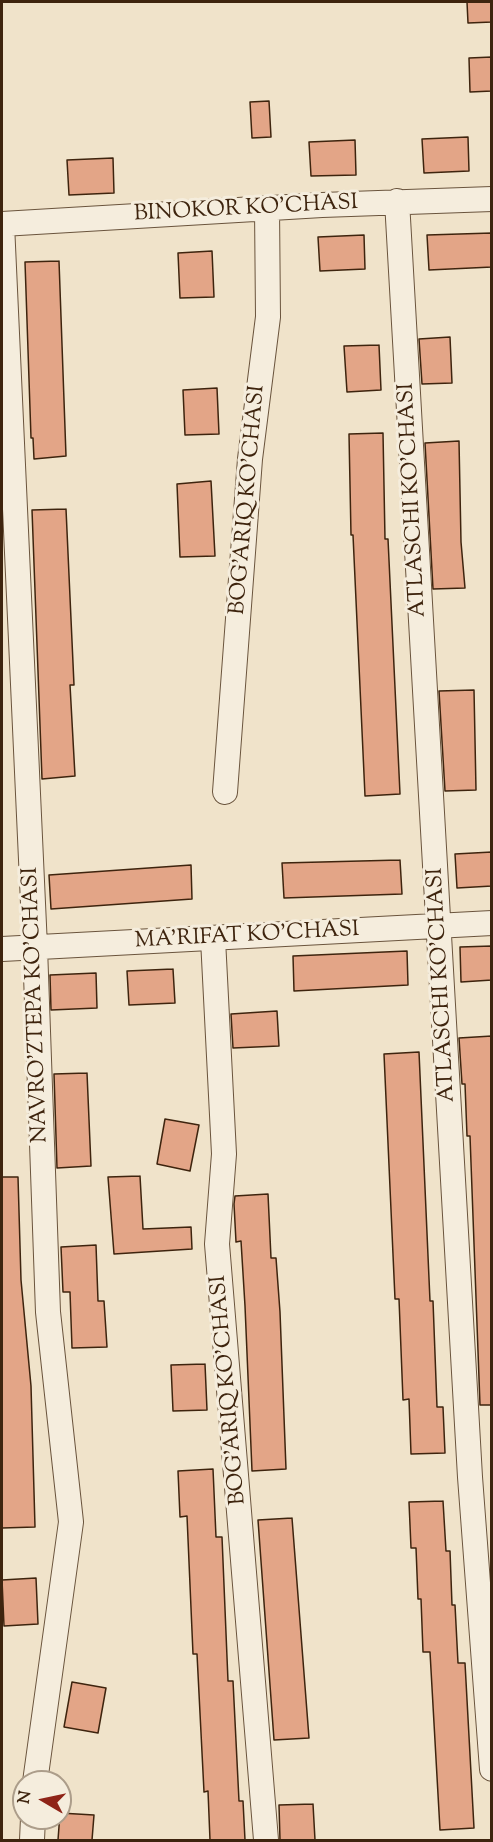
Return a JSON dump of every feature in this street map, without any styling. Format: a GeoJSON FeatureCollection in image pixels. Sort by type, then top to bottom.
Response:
{"type":"FeatureCollection","features":[{"type":"Feature","properties":{"kind":"street","name":"BINOKOR KO'CHASI"},"geometry":{"type":"LineString","coordinates":[[2,224],[396,201],[492,199]]}},
{"type":"Feature","properties":{"kind":"street","name":"ATLASCHI KO'CHASI"},"geometry":{"type":"LineString","coordinates":[[396,201],[440,927],[469,1465],[492,1769]]}},
{"type":"Feature","properties":{"kind":"street","name":"BOG'ARIQ KO'CHASI"},"geometry":{"type":"LineString","coordinates":[[225,792],[250,459],[268,317],[267,208]]}},
{"type":"Feature","properties":{"kind":"street","name":"NAVRO'ZTEPA KO'CHASI"},"geometry":{"type":"LineString","coordinates":[[2,224],[35,947],[48,1312],[71,1522],[37,1770]]}},
{"type":"Feature","properties":{"kind":"street","name":"MA'RIFAT KO'CHASI"},"geometry":{"type":"LineString","coordinates":[[2,949],[492,924]]}},
{"type":"Feature","properties":{"kind":"street","name":"BOG'ARIQ KO'CHASI"},"geometry":{"type":"LineString","coordinates":[[213,939],[224,1154],[217,1244],[266,1840]]}},
{"type":"Feature","properties":{"kind":"building"},"geometry":{"type":"Polygon","coordinates":[[[467,2],[492,2],[492,22],[468,23],[467,2]]]}},
{"type":"Feature","properties":{"kind":"building"},"geometry":{"type":"Polygon","coordinates":[[[492,57],[492,91],[470,92],[469,58],[492,57]]]}},
{"type":"Feature","properties":{"kind":"building"},"geometry":{"type":"Polygon","coordinates":[[[269,101],[271,137],[252,138],[250,102],[269,101]]]}},
{"type":"Feature","properties":{"kind":"building"},"geometry":{"type":"Polygon","coordinates":[[[468,137],[469,171],[424,173],[422,139],[468,137]]]}},
{"type":"Feature","properties":{"kind":"building"},"geometry":{"type":"Polygon","coordinates":[[[355,140],[356,175],[311,176],[309,142],[355,140]]]}},
{"type":"Feature","properties":{"kind":"building"},"geometry":{"type":"Polygon","coordinates":[[[113,158],[114,193],[69,195],[67,160],[113,158]]]}},
{"type":"Feature","properties":{"kind":"building"},"geometry":{"type":"Polygon","coordinates":[[[492,233],[492,267],[429,270],[427,235],[492,233]]]}},
{"type":"Feature","properties":{"kind":"building"},"geometry":{"type":"Polygon","coordinates":[[[364,235],[365,269],[320,271],[318,237],[364,235]]]}},
{"type":"Feature","properties":{"kind":"building"},"geometry":{"type":"Polygon","coordinates":[[[212,251],[214,297],[180,298],[178,253],[212,251]]]}},
{"type":"Feature","properties":{"kind":"building"},"geometry":{"type":"Polygon","coordinates":[[[59,261],[66,456],[34,459],[33,438],[31,438],[25,262],[59,261]]]}},
{"type":"Feature","properties":{"kind":"building"},"geometry":{"type":"Polygon","coordinates":[[[450,337],[452,383],[422,384],[419,339],[450,337]]]}},
{"type":"Feature","properties":{"kind":"building"},"geometry":{"type":"Polygon","coordinates":[[[379,345],[381,390],[347,392],[344,346],[379,345]]]}},
{"type":"Feature","properties":{"kind":"building"},"geometry":{"type":"Polygon","coordinates":[[[217,388],[219,434],[185,435],[183,390],[217,388]]]}},
{"type":"Feature","properties":{"kind":"building"},"geometry":{"type":"Polygon","coordinates":[[[383,433],[385,539],[388,539],[400,794],[365,796],[353,535],[351,535],[349,434],[383,433]]]}},
{"type":"Feature","properties":{"kind":"building"},"geometry":{"type":"Polygon","coordinates":[[[459,441],[461,542],[465,588],[433,589],[425,443],[459,441]]]}},
{"type":"Feature","properties":{"kind":"building"},"geometry":{"type":"Polygon","coordinates":[[[211,481],[215,556],[180,557],[177,484],[211,481]]]}},
{"type":"Feature","properties":{"kind":"building"},"geometry":{"type":"Polygon","coordinates":[[[66,509],[74,685],[70,685],[75,776],[42,779],[32,510],[66,509]]]}},
{"type":"Feature","properties":{"kind":"building"},"geometry":{"type":"Polygon","coordinates":[[[474,690],[476,790],[445,791],[439,691],[474,690]]]}},
{"type":"Feature","properties":{"kind":"building"},"geometry":{"type":"Polygon","coordinates":[[[492,852],[492,886],[457,888],[455,854],[492,852]]]}},
{"type":"Feature","properties":{"kind":"building"},"geometry":{"type":"Polygon","coordinates":[[[400,860],[402,894],[284,898],[282,863],[400,860]]]}},
{"type":"Feature","properties":{"kind":"building"},"geometry":{"type":"Polygon","coordinates":[[[191,865],[192,899],[51,909],[49,875],[191,865]]]}},
{"type":"Feature","properties":{"kind":"building"},"geometry":{"type":"Polygon","coordinates":[[[492,946],[492,980],[461,982],[460,947],[492,946]]]}},
{"type":"Feature","properties":{"kind":"building"},"geometry":{"type":"Polygon","coordinates":[[[407,951],[408,985],[294,991],[293,956],[407,951]]]}},
{"type":"Feature","properties":{"kind":"building"},"geometry":{"type":"Polygon","coordinates":[[[173,969],[175,1003],[129,1005],[127,971],[173,969]]]}},
{"type":"Feature","properties":{"kind":"building"},"geometry":{"type":"Polygon","coordinates":[[[96,973],[97,1008],[51,1010],[50,975],[96,973]]]}},
{"type":"Feature","properties":{"kind":"building"},"geometry":{"type":"Polygon","coordinates":[[[277,1011],[279,1046],[233,1048],[231,1014],[277,1011]]]}},
{"type":"Feature","properties":{"kind":"building"},"geometry":{"type":"Polygon","coordinates":[[[492,1036],[492,1405],[480,1405],[470,1136],[467,1136],[465,1084],[462,1084],[459,1038],[492,1036]]]}},
{"type":"Feature","properties":{"kind":"building"},"geometry":{"type":"Polygon","coordinates":[[[419,1052],[430,1301],[433,1301],[437,1407],[443,1407],[445,1453],[411,1454],[409,1399],[403,1400],[399,1299],[395,1299],[384,1054],[419,1052]]]}},
{"type":"Feature","properties":{"kind":"building"},"geometry":{"type":"Polygon","coordinates":[[[87,1073],[91,1166],[57,1168],[54,1074],[87,1073]]]}},
{"type":"Feature","properties":{"kind":"building"},"geometry":{"type":"Polygon","coordinates":[[[165,1119],[199,1125],[190,1171],[157,1164],[165,1119]]]}},
{"type":"Feature","properties":{"kind":"building"},"geometry":{"type":"Polygon","coordinates":[[[140,1176],[143,1229],[191,1227],[192,1249],[114,1254],[108,1177],[140,1176]]]}},
{"type":"Feature","properties":{"kind":"building"},"geometry":{"type":"Polygon","coordinates":[[[2,1177],[18,1177],[21,1280],[31,1386],[35,1527],[2,1528],[2,1177]]]}},
{"type":"Feature","properties":{"kind":"building"},"geometry":{"type":"Polygon","coordinates":[[[268,1194],[271,1258],[276,1258],[280,1312],[286,1469],[252,1471],[241,1241],[236,1242],[234,1204],[235,1196],[268,1194]]]}},
{"type":"Feature","properties":{"kind":"building"},"geometry":{"type":"Polygon","coordinates":[[[96,1245],[98,1301],[104,1301],[107,1347],[72,1348],[70,1292],[63,1292],[61,1247],[96,1245]]]}},
{"type":"Feature","properties":{"kind":"building"},"geometry":{"type":"Polygon","coordinates":[[[205,1364],[207,1410],[173,1411],[171,1365],[205,1364]]]}},
{"type":"Feature","properties":{"kind":"building"},"geometry":{"type":"Polygon","coordinates":[[[213,1469],[216,1537],[222,1537],[228,1681],[233,1681],[239,1801],[243,1801],[245,1840],[210,1840],[208,1791],[204,1792],[197,1654],[193,1654],[187,1516],[180,1517],[178,1471],[213,1469]]]}},
{"type":"Feature","properties":{"kind":"building"},"geometry":{"type":"Polygon","coordinates":[[[443,1501],[446,1551],[450,1551],[452,1605],[455,1605],[458,1663],[465,1663],[474,1828],[440,1830],[430,1652],[423,1652],[421,1599],[418,1599],[416,1548],[411,1548],[409,1502],[443,1501]]]}},
{"type":"Feature","properties":{"kind":"building"},"geometry":{"type":"Polygon","coordinates":[[[292,1518],[309,1738],[274,1740],[258,1520],[292,1518]]]}},
{"type":"Feature","properties":{"kind":"building"},"geometry":{"type":"Polygon","coordinates":[[[36,1578],[38,1624],[4,1626],[2,1580],[36,1578]]]}},
{"type":"Feature","properties":{"kind":"building"},"geometry":{"type":"Polygon","coordinates":[[[72,1682],[106,1688],[98,1733],[64,1727],[72,1682]]]}},
{"type":"Feature","properties":{"kind":"building"},"geometry":{"type":"Polygon","coordinates":[[[313,1804],[315,1840],[280,1840],[279,1805],[313,1804]]]}},
{"type":"Feature","properties":{"kind":"building"},"geometry":{"type":"Polygon","coordinates":[[[72,1814],[94,1815],[92,1840],[58,1840],[59,1830],[72,1830],[72,1814]]]}}]}
